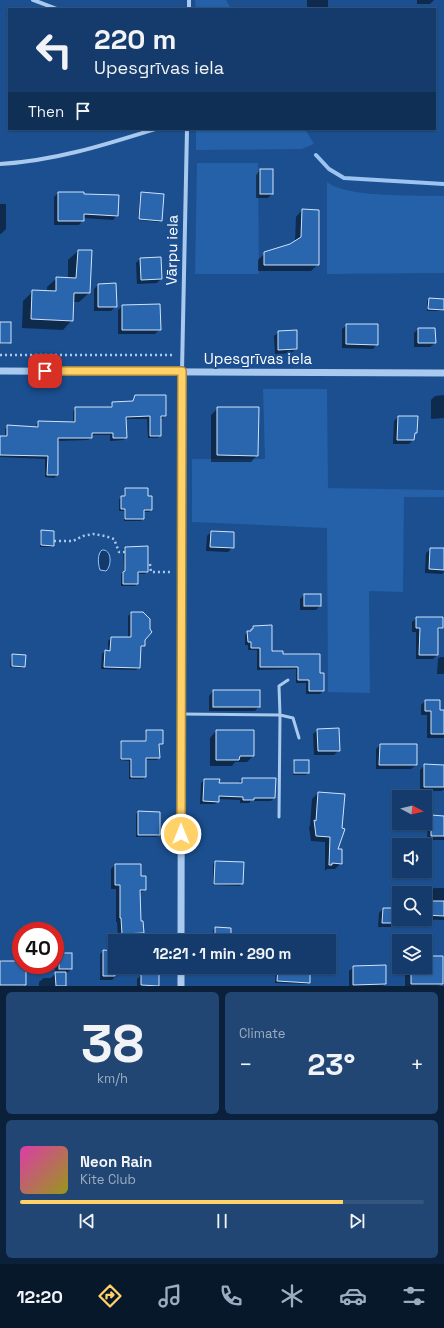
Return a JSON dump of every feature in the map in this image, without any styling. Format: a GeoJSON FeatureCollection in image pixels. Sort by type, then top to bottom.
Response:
{"type":"FeatureCollection","features":[{"type":"Feature","properties":{"kind":"street"},"geometry":{"type":"LineString","coordinates":[[33,0],[54,8]]}},
{"type":"Feature","properties":{"kind":"street"},"geometry":{"type":"LineString","coordinates":[[0,164],[68,154],[94,148],[152,130]]}},
{"type":"Feature","properties":{"kind":"street","name":"Vārpu iela"},"geometry":{"type":"LineString","coordinates":[[182,371],[187,130]]}},
{"type":"Feature","properties":{"kind":"street","name":"Upesgrīvas iela"},"geometry":{"type":"LineString","coordinates":[[0,371],[444,373]]}},
{"type":"Feature","properties":{"kind":"street"},"geometry":{"type":"LineString","coordinates":[[181,934],[182,371]]}},
{"type":"Feature","properties":{"kind":"street"},"geometry":{"type":"LineString","coordinates":[[181,974],[181,986]]}},
{"type":"Feature","properties":{"kind":"lane"},"geometry":{"type":"LineString","coordinates":[[279,817],[279,686],[288,680]]}},
{"type":"Feature","properties":{"kind":"lane"},"geometry":{"type":"LineString","coordinates":[[182,714],[280,714],[293,718],[299,738]]}},
{"type":"Feature","properties":{"kind":"path"},"geometry":{"type":"LineString","coordinates":[[0,355],[175,355],[182,371]]}},
{"type":"Feature","properties":{"kind":"path"},"geometry":{"type":"LineString","coordinates":[[54,541],[73,541],[83,536],[93,534],[106,536],[114,540],[119,552],[125,552]]}},
{"type":"Feature","properties":{"kind":"path"},"geometry":{"type":"LineString","coordinates":[[150,564],[151,572],[182,572]]}},
{"type":"Feature","properties":{"kind":"shaded area"},"geometry":{"type":"Polygon","coordinates":[[[195,0],[226,0],[230,8],[196,8],[195,0]]]}},
{"type":"Feature","properties":{"kind":"shaded area"},"geometry":{"type":"Polygon","coordinates":[[[196,130],[306,130],[314,144],[302,149],[196,150],[196,130]]]}},
{"type":"Feature","properties":{"kind":"shaded area"},"geometry":{"type":"Polygon","coordinates":[[[197,163],[258,163],[259,274],[195,274],[197,163]]]}},
{"type":"Feature","properties":{"kind":"shaded area"},"geometry":{"type":"Polygon","coordinates":[[[327,182],[350,191],[366,193],[383,195],[444,196],[444,273],[327,274],[327,182]]]}},
{"type":"Feature","properties":{"kind":"shaded area"},"geometry":{"type":"Polygon","coordinates":[[[263,389],[327,389],[328,488],[444,490],[444,497],[404,497],[403,592],[369,591],[370,693],[328,692],[327,528],[192,522],[192,459],[265,459],[263,389]]]}},
{"type":"Feature","properties":{"kind":"shaded area"},"geometry":{"type":"Polygon","coordinates":[[[102,550],[108,552],[110,558],[108,569],[106,571],[100,570],[99,565],[98,559],[102,550]]]}},
{"type":"Feature","properties":{"kind":"building"},"geometry":{"type":"Polygon","coordinates":[[[260,169],[273,169],[273,194],[260,194],[260,169]]]}},
{"type":"Feature","properties":{"kind":"building"},"geometry":{"type":"Polygon","coordinates":[[[58,192],[84,192],[84,194],[119,195],[118,216],[84,214],[84,221],[58,221],[58,192]]]}},
{"type":"Feature","properties":{"kind":"building"},"geometry":{"type":"Polygon","coordinates":[[[141,192],[164,194],[162,221],[139,219],[141,192]]]}},
{"type":"Feature","properties":{"kind":"building"},"geometry":{"type":"Polygon","coordinates":[[[302,209],[319,210],[319,265],[264,265],[264,252],[290,244],[301,237],[302,209]]]}},
{"type":"Feature","properties":{"kind":"building"},"geometry":{"type":"Polygon","coordinates":[[[78,250],[92,250],[90,293],[74,293],[73,321],[31,319],[32,290],[56,291],[56,277],[76,278],[78,250]]]}},
{"type":"Feature","properties":{"kind":"building"},"geometry":{"type":"Polygon","coordinates":[[[161,257],[162,279],[141,280],[140,258],[161,257]]]}},
{"type":"Feature","properties":{"kind":"building"},"geometry":{"type":"Polygon","coordinates":[[[116,283],[117,307],[98,307],[98,284],[116,283]]]}},
{"type":"Feature","properties":{"kind":"building"},"geometry":{"type":"Polygon","coordinates":[[[429,298],[444,299],[444,310],[428,309],[429,298]]]}},
{"type":"Feature","properties":{"kind":"building"},"geometry":{"type":"Polygon","coordinates":[[[160,304],[161,330],[122,330],[122,305],[160,304]]]}},
{"type":"Feature","properties":{"kind":"building"},"geometry":{"type":"Polygon","coordinates":[[[0,322],[11,322],[11,343],[0,343],[0,322]]]}},
{"type":"Feature","properties":{"kind":"building"},"geometry":{"type":"Polygon","coordinates":[[[346,324],[378,324],[378,345],[346,344],[346,324]]]}},
{"type":"Feature","properties":{"kind":"building"},"geometry":{"type":"Polygon","coordinates":[[[418,328],[435,328],[436,343],[418,343],[418,328]]]}},
{"type":"Feature","properties":{"kind":"building"},"geometry":{"type":"Polygon","coordinates":[[[297,330],[297,349],[278,350],[278,331],[297,330]]]}},
{"type":"Feature","properties":{"kind":"building"},"geometry":{"type":"Polygon","coordinates":[[[135,395],[166,395],[166,416],[161,416],[161,436],[150,436],[150,416],[126,417],[127,438],[113,438],[113,433],[92,433],[92,438],[58,438],[58,475],[47,475],[48,456],[0,455],[0,436],[7,436],[7,425],[38,427],[38,421],[75,422],[75,407],[112,407],[112,402],[133,401],[135,395]]]}},
{"type":"Feature","properties":{"kind":"building"},"geometry":{"type":"Polygon","coordinates":[[[217,407],[259,407],[258,456],[217,455],[217,407]]]}},
{"type":"Feature","properties":{"kind":"building"},"geometry":{"type":"Polygon","coordinates":[[[398,416],[418,416],[417,433],[415,433],[414,440],[397,440],[398,416]]]}},
{"type":"Feature","properties":{"kind":"building"},"geometry":{"type":"Polygon","coordinates":[[[125,488],[148,488],[148,496],[152,496],[152,510],[144,510],[144,519],[125,519],[125,509],[121,509],[121,496],[125,496],[125,488]]]}},
{"type":"Feature","properties":{"kind":"building"},"geometry":{"type":"Polygon","coordinates":[[[41,530],[54,531],[54,546],[41,545],[41,530]]]}},
{"type":"Feature","properties":{"kind":"building"},"geometry":{"type":"Polygon","coordinates":[[[211,531],[234,532],[234,548],[210,547],[211,531]]]}},
{"type":"Feature","properties":{"kind":"building"},"geometry":{"type":"Polygon","coordinates":[[[148,546],[148,572],[138,572],[138,584],[123,584],[123,572],[125,571],[125,547],[148,546]]]}},
{"type":"Feature","properties":{"kind":"building"},"geometry":{"type":"Polygon","coordinates":[[[430,548],[444,548],[444,570],[429,569],[430,548]]]}},
{"type":"Feature","properties":{"kind":"building"},"geometry":{"type":"Polygon","coordinates":[[[304,594],[321,594],[321,606],[304,606],[304,594]]]}},
{"type":"Feature","properties":{"kind":"building"},"geometry":{"type":"Polygon","coordinates":[[[131,612],[143,612],[150,619],[150,629],[152,632],[145,640],[145,646],[141,646],[140,668],[104,667],[105,650],[110,651],[111,637],[131,637],[131,612]]]}},
{"type":"Feature","properties":{"kind":"building"},"geometry":{"type":"Polygon","coordinates":[[[416,617],[443,617],[443,628],[438,628],[438,655],[419,655],[420,628],[416,628],[416,617]]]}},
{"type":"Feature","properties":{"kind":"building"},"geometry":{"type":"Polygon","coordinates":[[[272,625],[272,651],[283,651],[283,654],[320,654],[320,673],[324,673],[324,691],[309,691],[309,680],[298,680],[298,667],[260,667],[260,648],[251,648],[251,642],[248,642],[247,631],[251,631],[253,626],[272,625]]]}},
{"type":"Feature","properties":{"kind":"building"},"geometry":{"type":"Polygon","coordinates":[[[12,654],[26,655],[25,667],[12,666],[12,654]]]}},
{"type":"Feature","properties":{"kind":"building"},"geometry":{"type":"Polygon","coordinates":[[[213,690],[260,690],[260,707],[213,707],[213,690]]]}},
{"type":"Feature","properties":{"kind":"building"},"geometry":{"type":"Polygon","coordinates":[[[425,700],[440,700],[440,710],[444,710],[444,734],[431,734],[431,711],[425,711],[425,700]]]}},
{"type":"Feature","properties":{"kind":"building"},"geometry":{"type":"Polygon","coordinates":[[[339,728],[340,751],[318,751],[317,729],[339,728]]]}},
{"type":"Feature","properties":{"kind":"building"},"geometry":{"type":"Polygon","coordinates":[[[146,730],[163,730],[163,744],[159,744],[160,758],[146,758],[146,777],[131,777],[131,759],[121,759],[121,741],[146,741],[146,730]]]}},
{"type":"Feature","properties":{"kind":"building"},"geometry":{"type":"Polygon","coordinates":[[[216,730],[254,730],[254,756],[240,756],[239,760],[216,760],[216,730]]]}},
{"type":"Feature","properties":{"kind":"building"},"geometry":{"type":"Polygon","coordinates":[[[380,744],[417,744],[417,765],[379,765],[380,744]]]}},
{"type":"Feature","properties":{"kind":"building"},"geometry":{"type":"Polygon","coordinates":[[[294,760],[309,760],[309,773],[294,773],[294,760]]]}},
{"type":"Feature","properties":{"kind":"building"},"geometry":{"type":"Polygon","coordinates":[[[424,764],[444,765],[444,787],[424,787],[424,764]]]}},
{"type":"Feature","properties":{"kind":"building"},"geometry":{"type":"Polygon","coordinates":[[[242,778],[276,778],[275,798],[254,798],[254,800],[243,800],[243,797],[219,796],[219,802],[203,801],[204,779],[220,779],[219,783],[242,783],[242,778]]]}},
{"type":"Feature","properties":{"kind":"building"},"geometry":{"type":"Polygon","coordinates":[[[318,792],[345,794],[342,828],[345,829],[338,849],[342,849],[342,864],[332,863],[332,865],[329,865],[330,837],[316,836],[314,820],[316,821],[318,792]]]}},
{"type":"Feature","properties":{"kind":"building"},"geometry":{"type":"Polygon","coordinates":[[[138,811],[160,812],[160,835],[138,835],[138,811]]]}},
{"type":"Feature","properties":{"kind":"building"},"geometry":{"type":"Polygon","coordinates":[[[432,815],[444,816],[444,836],[431,836],[432,815]]]}},
{"type":"Feature","properties":{"kind":"building"},"geometry":{"type":"Polygon","coordinates":[[[215,861],[244,862],[243,884],[214,884],[215,861]]]}},
{"type":"Feature","properties":{"kind":"building"},"geometry":{"type":"Polygon","coordinates":[[[115,864],[141,864],[141,876],[146,876],[146,890],[140,890],[141,921],[143,921],[144,933],[122,934],[120,918],[120,885],[115,885],[115,864]]]}},
{"type":"Feature","properties":{"kind":"building"},"geometry":{"type":"Polygon","coordinates":[[[432,901],[444,901],[444,916],[432,915],[432,901]]]}},
{"type":"Feature","properties":{"kind":"building"},"geometry":{"type":"Polygon","coordinates":[[[383,908],[392,908],[392,923],[382,923],[383,908]]]}},
{"type":"Feature","properties":{"kind":"building"},"geometry":{"type":"Polygon","coordinates":[[[215,927],[231,928],[231,934],[215,934],[215,927]]]}},
{"type":"Feature","properties":{"kind":"building"},"geometry":{"type":"Polygon","coordinates":[[[103,950],[108,950],[108,974],[115,974],[115,976],[103,976],[103,950]]]}},
{"type":"Feature","properties":{"kind":"building"},"geometry":{"type":"Polygon","coordinates":[[[64,953],[72,953],[72,969],[64,969],[64,953]]]}},
{"type":"Feature","properties":{"kind":"building"},"geometry":{"type":"Polygon","coordinates":[[[432,956],[443,956],[443,984],[411,984],[411,974],[432,974],[432,956]]]}},
{"type":"Feature","properties":{"kind":"building"},"geometry":{"type":"Polygon","coordinates":[[[0,961],[12,961],[12,974],[26,974],[26,985],[0,985],[0,961]]]}},
{"type":"Feature","properties":{"kind":"building"},"geometry":{"type":"Polygon","coordinates":[[[386,965],[386,984],[353,985],[353,966],[386,965]]]}},
{"type":"Feature","properties":{"kind":"building"},"geometry":{"type":"Polygon","coordinates":[[[64,972],[66,972],[66,986],[56,986],[55,974],[64,974],[64,972]]]}},
{"type":"Feature","properties":{"kind":"building"},"geometry":{"type":"Polygon","coordinates":[[[141,974],[159,974],[159,986],[141,985],[141,974]]]}},
{"type":"Feature","properties":{"kind":"building"},"geometry":{"type":"Polygon","coordinates":[[[278,974],[310,974],[310,983],[277,981],[278,974]]]}},
{"type":"Feature","properties":{"kind":"waterway"},"geometry":{"type":"LineString","coordinates":[[316,155],[329,169],[344,178],[444,184]]}},
{"type":"Feature","properties":{"kind":"route"},"geometry":{"type":"LineString","coordinates":[[45,371],[182,371],[181,834]]}}]}
